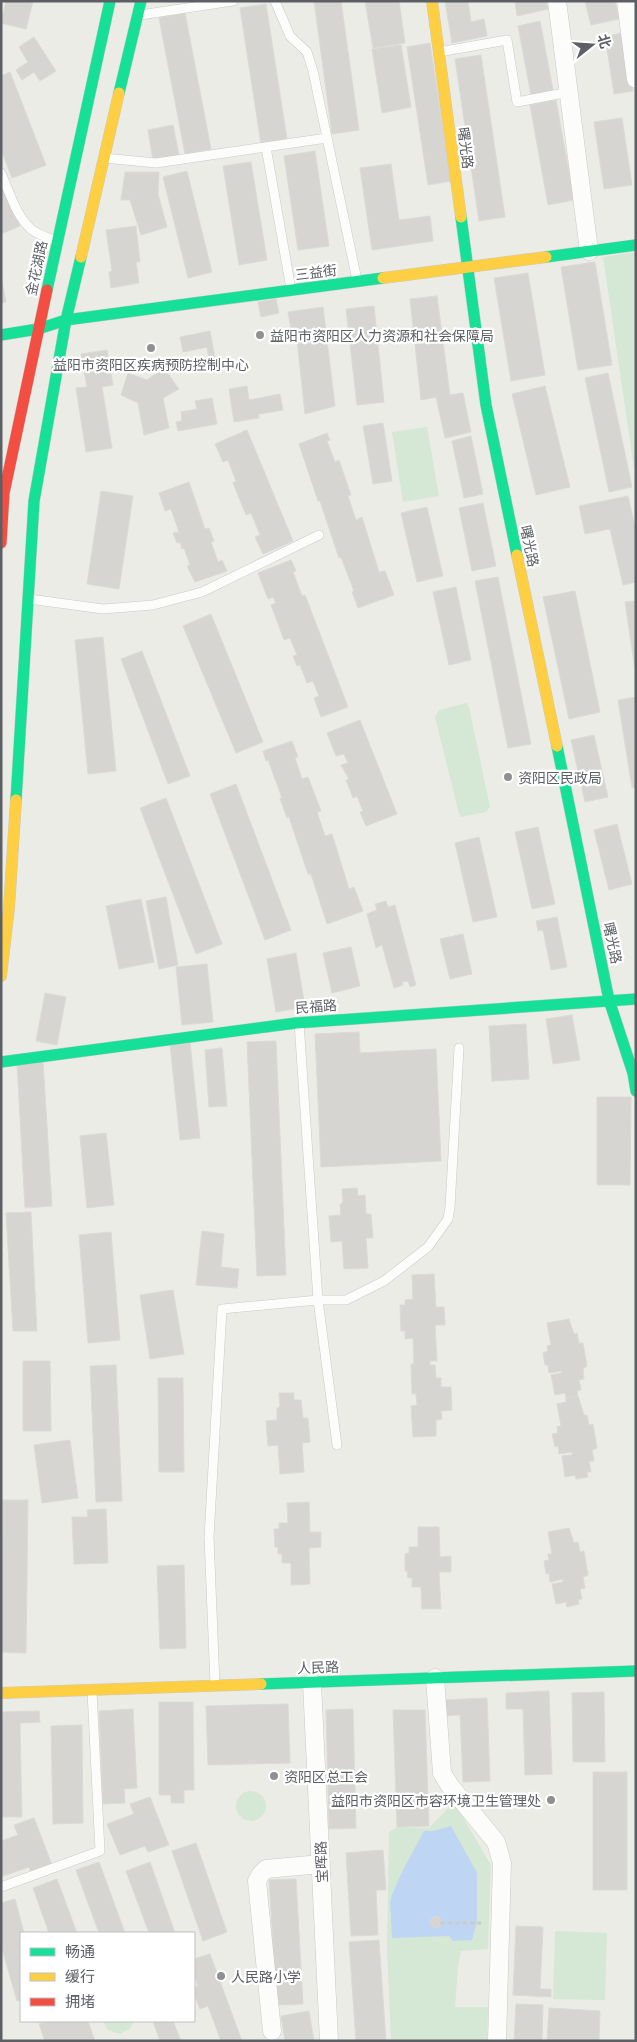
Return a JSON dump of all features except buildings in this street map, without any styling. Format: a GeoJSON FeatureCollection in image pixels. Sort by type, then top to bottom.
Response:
{"type":"FeatureCollection","features":[{"type":"Feature","properties":{"kind":"street","name":"金花湖路"},"geometry":{"type":"LineString","coordinates":[[1,543],[4,493],[110,1]]}},
{"type":"Feature","properties":{"kind":"street"},"geometry":{"type":"LineString","coordinates":[[1,976],[10,908],[34,501],[66,320],[141,1]]}},
{"type":"Feature","properties":{"kind":"street","name":"曙光路"},"geometry":{"type":"LineString","coordinates":[[432,1],[486,405],[609,1000],[636,1091]]}},
{"type":"Feature","properties":{"kind":"street"},"geometry":{"type":"LineString","coordinates":[[557,1],[589,251]]}},
{"type":"Feature","properties":{"kind":"street"},"geometry":{"type":"LineString","coordinates":[[626,1],[636,79]]}},
{"type":"Feature","properties":{"kind":"street","name":"三益街"},"geometry":{"type":"LineString","coordinates":[[1,335],[38,329],[66,320],[636,245]]}},
{"type":"Feature","properties":{"kind":"street","name":"民福路"},"geometry":{"type":"LineString","coordinates":[[1,1062],[299,1022],[636,998]]}},
{"type":"Feature","properties":{"kind":"street","name":"人民路"},"geometry":{"type":"LineString","coordinates":[[1,1694],[636,1671]]}},
{"type":"Feature","properties":{"kind":"street"},"geometry":{"type":"LineString","coordinates":[[435,1678],[442,1773],[450,1786],[496,1842],[502,1862],[497,2041]]}},
{"type":"Feature","properties":{"kind":"street","name":"宝晖路"},"geometry":{"type":"LineString","coordinates":[[312,1683],[329,2041]]}},
{"type":"Feature","properties":{"kind":"street"},"geometry":{"type":"LineString","coordinates":[[272,2031],[258,1881],[266,1869],[321,1864]]}},
{"type":"Feature","properties":{"kind":"lane"},"geometry":{"type":"LineString","coordinates":[[138,15],[233,1]]}},
{"type":"Feature","properties":{"kind":"lane"},"geometry":{"type":"LineString","coordinates":[[275,1],[290,36],[307,52],[313,71],[358,282]]}},
{"type":"Feature","properties":{"kind":"lane"},"geometry":{"type":"LineString","coordinates":[[439,52],[507,40],[517,102],[569,92]]}},
{"type":"Feature","properties":{"kind":"lane"},"geometry":{"type":"LineString","coordinates":[[104,158],[156,163],[327,138]]}},
{"type":"Feature","properties":{"kind":"lane"},"geometry":{"type":"LineString","coordinates":[[266,147],[291,290]]}},
{"type":"Feature","properties":{"kind":"lane"},"geometry":{"type":"LineString","coordinates":[[1,173],[24,221],[32,230],[57,241]]}},
{"type":"Feature","properties":{"kind":"lane"},"geometry":{"type":"LineString","coordinates":[[28,599],[103,609],[152,605],[202,592],[319,535]]}},
{"type":"Feature","properties":{"kind":"lane"},"geometry":{"type":"LineString","coordinates":[[299,1022],[318,1300],[337,1445]]}},
{"type":"Feature","properties":{"kind":"lane"},"geometry":{"type":"LineString","coordinates":[[215,1686],[209,1537],[222,1310],[318,1300],[346,1300],[384,1281],[428,1247],[448,1219],[460,1048]]}},
{"type":"Feature","properties":{"kind":"lane"},"geometry":{"type":"LineString","coordinates":[[1,1887],[100,1851],[92,1690]]}},
{"type":"Feature","properties":{"kind":"path"},"geometry":{"type":"LineString","coordinates":[[440,1923],[481,1923]]}},
{"type":"Feature","properties":{"kind":"green space"},"geometry":{"type":"Polygon","coordinates":[[[636,252],[636,482],[603,257],[636,252]]]}},
{"type":"Feature","properties":{"kind":"green space"},"geometry":{"type":"Polygon","coordinates":[[[427,427],[439,496],[403,502],[392,432],[427,427]]]}},
{"type":"Feature","properties":{"kind":"green space"},"geometry":{"type":"Polygon","coordinates":[[[466,703],[469,707],[490,807],[486,812],[461,817],[435,717],[439,710],[466,703]]]}},
{"type":"Feature","properties":{"kind":"green space"},"geometry":{"type":"Polygon","coordinates":[[[251,1791],[257,1792],[265,1800],[265,1812],[257,1820],[251,1821],[245,1820],[237,1812],[236,1806],[237,1800],[245,1792],[251,1791]]]}},
{"type":"Feature","properties":{"kind":"green space"},"geometry":{"type":"Polygon","coordinates":[[[454,1802],[491,1865],[488,1949],[461,1951],[455,2007],[488,2007],[487,2041],[391,2041],[387,1948],[389,1832],[397,1827],[429,1828],[454,1802]]]}},
{"type":"Feature","properties":{"kind":"green space"},"geometry":{"type":"Polygon","coordinates":[[[555,1931],[607,1933],[605,2000],[553,1999],[555,1931]]]}},
{"type":"Feature","properties":{"kind":"green space"},"geometry":{"type":"Polygon","coordinates":[[[104,2022],[134,2022],[130,2029],[120,2034],[108,2030],[104,2022]]]}},
{"type":"Feature","properties":{"kind":"water"},"geometry":{"type":"Polygon","coordinates":[[[451,1826],[477,1873],[477,1922],[472,1940],[453,1941],[449,1936],[392,1938],[390,1902],[402,1872],[424,1831],[433,1831],[451,1826]]]}},
{"type":"Feature","properties":{"kind":"traffic: fast"},"geometry":{"type":"LineString","coordinates":[[47,290],[110,1]]}},
{"type":"Feature","properties":{"kind":"traffic: fast"},"geometry":{"type":"LineString","coordinates":[[119,93],[141,1]]}},
{"type":"Feature","properties":{"kind":"traffic: fast"},"geometry":{"type":"LineString","coordinates":[[461,217],[486,405],[517,555]]}},
{"type":"Feature","properties":{"kind":"traffic: fast"},"geometry":{"type":"LineString","coordinates":[[546,257],[636,245]]}},
{"type":"Feature","properties":{"kind":"traffic: fast"},"geometry":{"type":"LineString","coordinates":[[16,800],[34,501],[66,320],[81,257]]}},
{"type":"Feature","properties":{"kind":"traffic: fast"},"geometry":{"type":"LineString","coordinates":[[1,335],[38,329],[66,320],[383,278]]}},
{"type":"Feature","properties":{"kind":"traffic: fast"},"geometry":{"type":"LineString","coordinates":[[557,746],[609,1000],[633,1073],[636,1091]]}},
{"type":"Feature","properties":{"kind":"traffic: fast"},"geometry":{"type":"LineString","coordinates":[[1,1062],[296,1023],[636,999]]}},
{"type":"Feature","properties":{"kind":"traffic: fast"},"geometry":{"type":"LineString","coordinates":[[261,1684],[636,1671]]}},
{"type":"Feature","properties":{"kind":"traffic: slow"},"geometry":{"type":"LineString","coordinates":[[432,1],[461,217]]}},
{"type":"Feature","properties":{"kind":"traffic: slow"},"geometry":{"type":"LineString","coordinates":[[81,257],[119,93]]}},
{"type":"Feature","properties":{"kind":"traffic: slow"},"geometry":{"type":"LineString","coordinates":[[383,278],[546,257]]}},
{"type":"Feature","properties":{"kind":"traffic: slow"},"geometry":{"type":"LineString","coordinates":[[517,555],[557,746]]}},
{"type":"Feature","properties":{"kind":"traffic: slow"},"geometry":{"type":"LineString","coordinates":[[1,976],[9,908],[16,800]]}},
{"type":"Feature","properties":{"kind":"traffic: slow"},"geometry":{"type":"LineString","coordinates":[[1,1693],[261,1684]]}},
{"type":"Feature","properties":{"kind":"traffic: jam"},"geometry":{"type":"LineString","coordinates":[[1,543],[4,493],[47,290]]}},
{"type":"Feature","properties":{"kind":"place","name":"益阳市资阳区人力资源和社会保障局"},"geometry":{"type":"Point","coordinates":[260,335]}},
{"type":"Feature","properties":{"kind":"place","name":"益阳市资阳区疾病预防控制中心"},"geometry":{"type":"Point","coordinates":[151,348]}},
{"type":"Feature","properties":{"kind":"place","name":"资阳区民政局"},"geometry":{"type":"Point","coordinates":[508,777]}},
{"type":"Feature","properties":{"kind":"place","name":"资阳区总工会"},"geometry":{"type":"Point","coordinates":[274,1776]}},
{"type":"Feature","properties":{"kind":"place","name":"益阳市资阳区市容环境卫生管理处"},"geometry":{"type":"Point","coordinates":[551,1800]}},
{"type":"Feature","properties":{"kind":"place","name":"人民路小学"},"geometry":{"type":"Point","coordinates":[221,1976]}}]}
